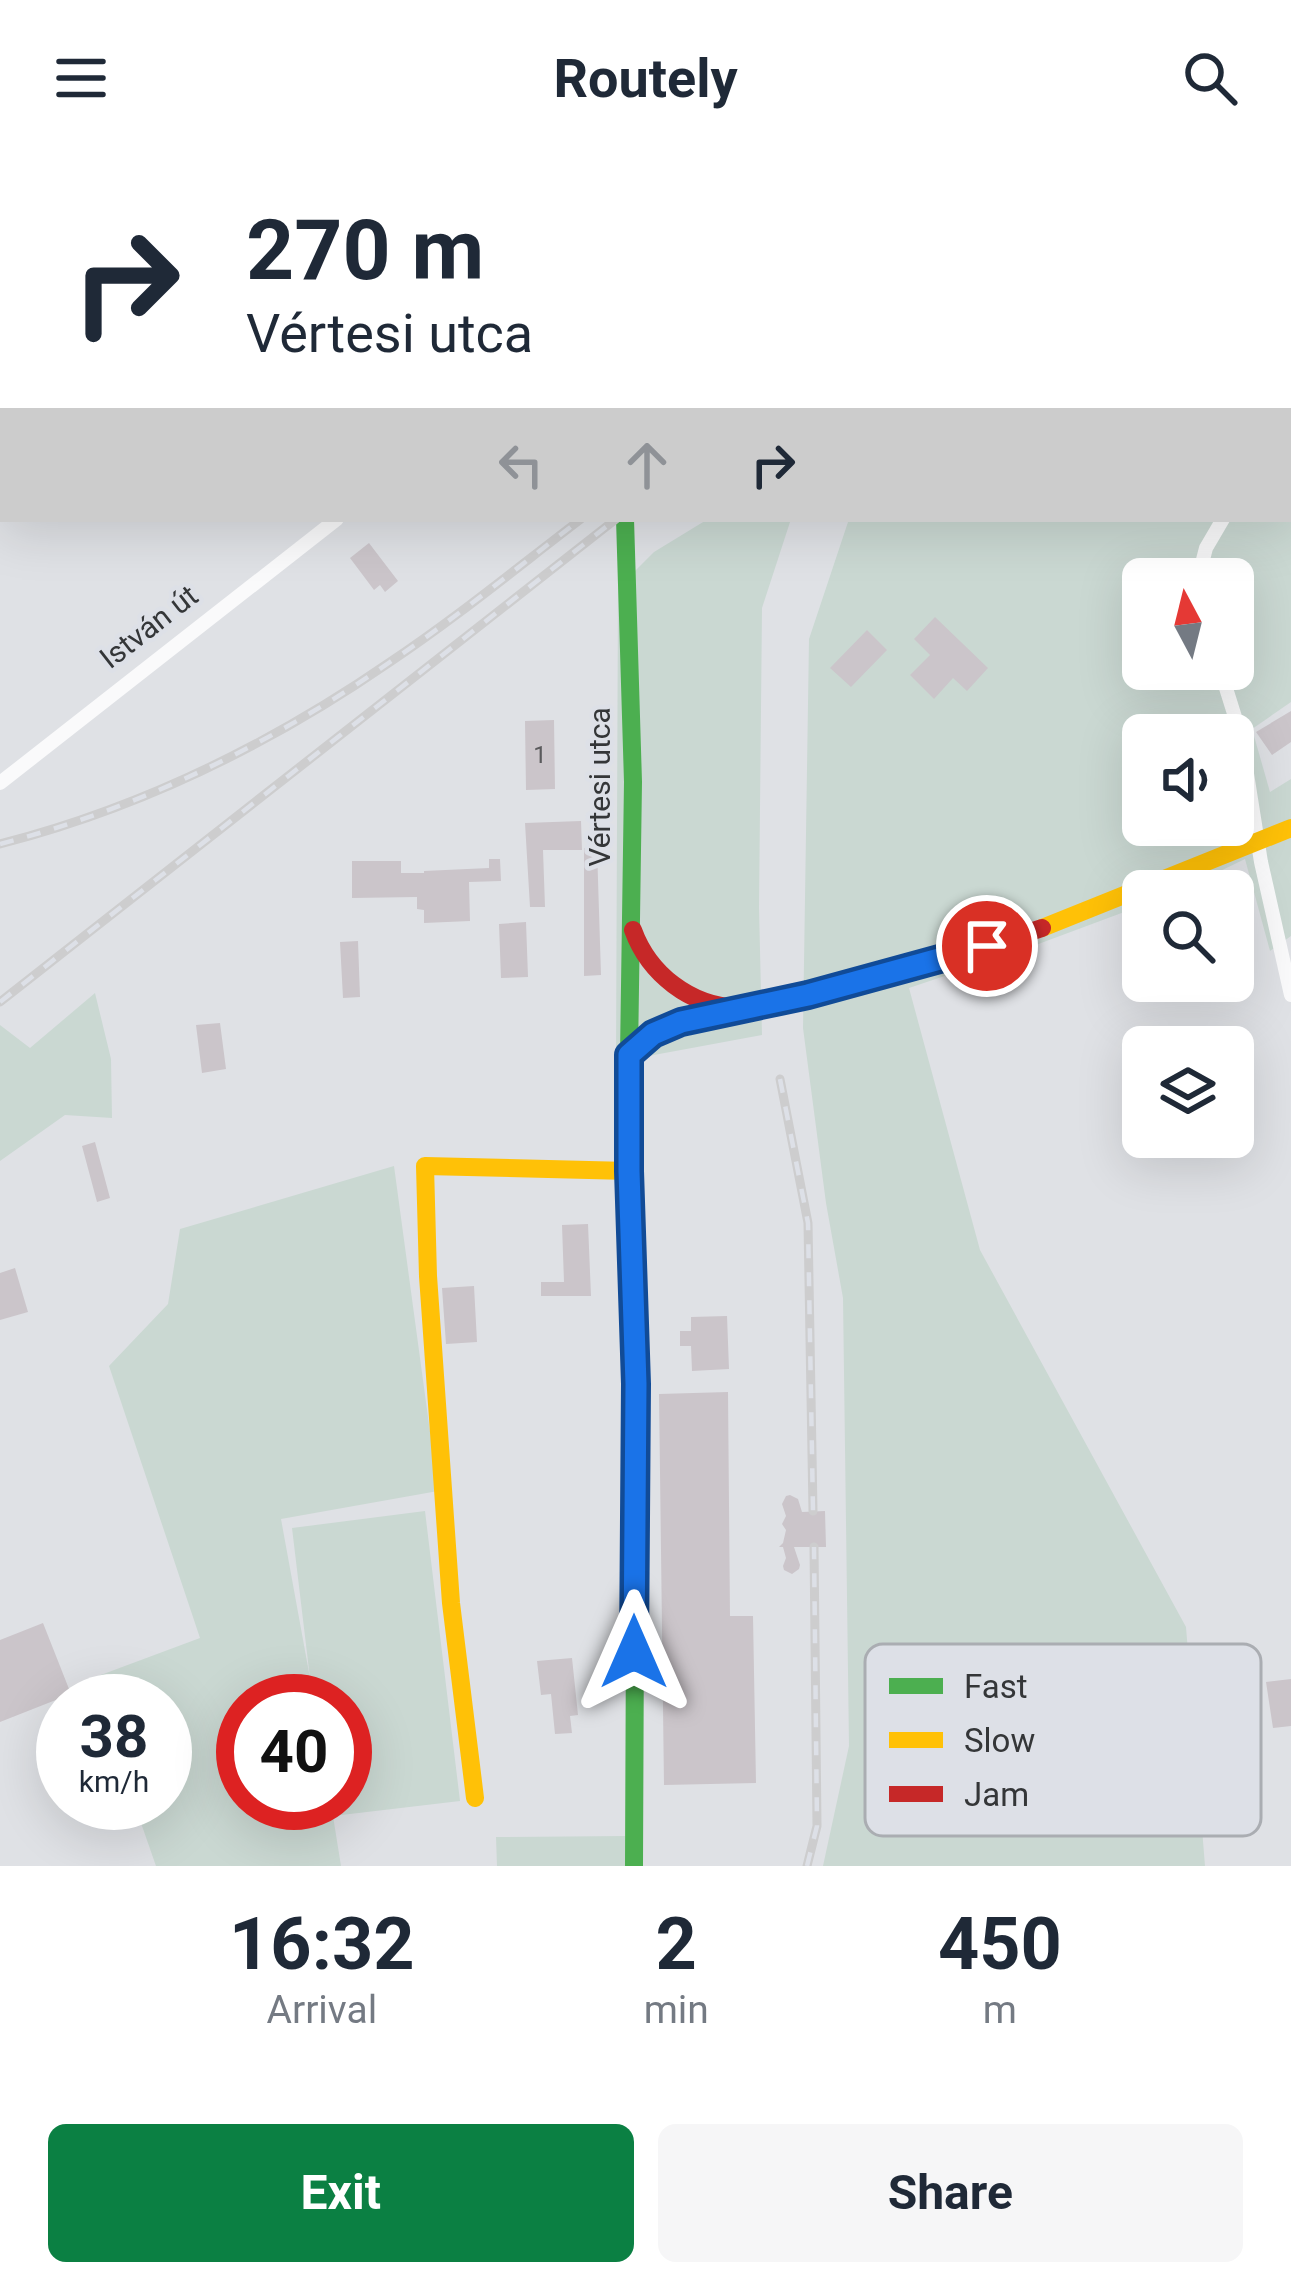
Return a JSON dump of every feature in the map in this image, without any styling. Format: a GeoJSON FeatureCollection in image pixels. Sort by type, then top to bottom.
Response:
{"type":"FeatureCollection","features":[{"type":"Feature","properties":{"kind":"street","name":"István út"},"geometry":{"type":"LineString","coordinates":[[0,783],[333,522]]}},
{"type":"Feature","properties":{"kind":"street","name":"Vértesi utca"},"geometry":{"type":"LineString","coordinates":[[625,522],[633,782],[629,1171],[636,1384],[634,1866]]}},
{"type":"Feature","properties":{"kind":"street"},"geometry":{"type":"LineString","coordinates":[[1203,558],[1220,522]]}},
{"type":"Feature","properties":{"kind":"street"},"geometry":{"type":"LineString","coordinates":[[1226,690],[1240,736],[1291,995]]}},
{"type":"Feature","properties":{"kind":"street"},"geometry":{"type":"LineString","coordinates":[[629,1055],[653,1034],[681,1022],[954,957],[1041,928],[1291,828]]}},
{"type":"Feature","properties":{"kind":"street"},"geometry":{"type":"LineString","coordinates":[[630,914],[636,943],[667,981],[704,1001],[739,1008]]}},
{"type":"Feature","properties":{"kind":"street"},"geometry":{"type":"LineString","coordinates":[[475,1798],[452,1604],[428,1276],[425,1166],[629,1171]]}},
{"type":"Feature","properties":{"kind":"shaded area"},"geometry":{"type":"Polygon","coordinates":[[[703,522],[790,522],[762,608],[762,1035],[616,1062],[618,588],[654,552],[703,522]]]}},
{"type":"Feature","properties":{"kind":"shaded area"},"geometry":{"type":"Polygon","coordinates":[[[848,522],[1291,522],[1291,702],[1254,728],[1254,714],[1122,714],[1122,846],[1254,846],[1254,736],[1270,792],[1291,779],[1291,936],[1270,951],[1254,892],[1254,870],[1248,870],[1245,859],[1222,870],[1122,870],[1122,913],[909,988],[980,1250],[1186,1627],[1187,1644],[865,1644],[865,1836],[1203,1836],[1205,1866],[823,1866],[849,1746],[843,1298],[803,1028],[809,639],[848,522]]]}},
{"type":"Feature","properties":{"kind":"shaded area"},"geometry":{"type":"Polygon","coordinates":[[[95,993],[111,1059],[112,1118],[65,1115],[0,1161],[0,1025],[30,1048],[95,993]]]}},
{"type":"Feature","properties":{"kind":"shaded area"},"geometry":{"type":"Polygon","coordinates":[[[394,1166],[438,1491],[281,1519],[309,1674],[216,1674],[216,1830],[335,1830],[341,1866],[156,1866],[143,1830],[192,1830],[192,1674],[103,1674],[200,1638],[109,1366],[168,1304],[180,1229],[394,1166]]]}},
{"type":"Feature","properties":{"kind":"shaded area"},"geometry":{"type":"Polygon","coordinates":[[[425,1511],[460,1801],[372,1811],[372,1674],[310,1674],[292,1528],[425,1511]]]}},
{"type":"Feature","properties":{"kind":"shaded area"},"geometry":{"type":"Polygon","coordinates":[[[625,1836],[625,1866],[497,1866],[496,1837],[625,1836]]]}},
{"type":"Feature","properties":{"kind":"building"},"geometry":{"type":"Polygon","coordinates":[[[369,543],[398,581],[385,592],[380,585],[374,590],[350,558],[369,543]]]}},
{"type":"Feature","properties":{"kind":"building"},"geometry":{"type":"Polygon","coordinates":[[[935,617],[988,668],[967,691],[953,678],[934,699],[910,675],[930,655],[914,639],[935,617]]]}},
{"type":"Feature","properties":{"kind":"building"},"geometry":{"type":"Polygon","coordinates":[[[867,630],[887,650],[851,687],[830,668],[867,630]]]}},
{"type":"Feature","properties":{"kind":"building"},"geometry":{"type":"Polygon","coordinates":[[[1291,711],[1291,742],[1272,755],[1256,732],[1291,711]]]}},
{"type":"Feature","properties":{"kind":"building"},"geometry":{"type":"Polygon","coordinates":[[[554,720],[555,789],[526,790],[525,721],[554,720]]]}},
{"type":"Feature","properties":{"kind":"building"},"geometry":{"type":"Polygon","coordinates":[[[581,821],[582,850],[543,850],[545,907],[530,907],[525,823],[581,821]]]}},
{"type":"Feature","properties":{"kind":"building"},"geometry":{"type":"Polygon","coordinates":[[[584,848],[597,848],[601,975],[584,976],[584,848]]]}},
{"type":"Feature","properties":{"kind":"building"},"geometry":{"type":"Polygon","coordinates":[[[489,859],[500,859],[501,881],[469,882],[470,921],[424,923],[417,897],[352,898],[352,861],[401,861],[401,873],[424,873],[489,868],[489,859]]]}},
{"type":"Feature","properties":{"kind":"building"},"geometry":{"type":"Polygon","coordinates":[[[526,922],[528,977],[501,978],[499,924],[526,922]]]}},
{"type":"Feature","properties":{"kind":"building"},"geometry":{"type":"Polygon","coordinates":[[[358,941],[360,997],[343,998],[340,942],[358,941]]]}},
{"type":"Feature","properties":{"kind":"building"},"geometry":{"type":"Polygon","coordinates":[[[220,1023],[226,1069],[202,1073],[196,1025],[220,1023]]]}},
{"type":"Feature","properties":{"kind":"building"},"geometry":{"type":"Polygon","coordinates":[[[95,1142],[110,1198],[97,1202],[82,1146],[95,1142]]]}},
{"type":"Feature","properties":{"kind":"building"},"geometry":{"type":"Polygon","coordinates":[[[588,1224],[591,1296],[541,1296],[541,1282],[564,1282],[562,1225],[588,1224]]]}},
{"type":"Feature","properties":{"kind":"building"},"geometry":{"type":"Polygon","coordinates":[[[15,1268],[28,1312],[0,1320],[0,1273],[15,1268]]]}},
{"type":"Feature","properties":{"kind":"building"},"geometry":{"type":"Polygon","coordinates":[[[474,1286],[477,1342],[446,1344],[442,1288],[474,1286]]]}},
{"type":"Feature","properties":{"kind":"building"},"geometry":{"type":"Polygon","coordinates":[[[727,1316],[729,1369],[692,1371],[691,1346],[680,1346],[680,1331],[691,1331],[691,1317],[727,1316]]]}},
{"type":"Feature","properties":{"kind":"building"},"geometry":{"type":"Polygon","coordinates":[[[728,1392],[730,1616],[753,1616],[756,1783],[664,1785],[659,1394],[728,1392]]]}},
{"type":"Feature","properties":{"kind":"building"},"geometry":{"type":"Polygon","coordinates":[[[790,1495],[798,1499],[802,1512],[825,1511],[826,1547],[794,1547],[800,1565],[792,1574],[784,1570],[786,1558],[779,1547],[786,1530],[782,1504],[790,1495]]]}},
{"type":"Feature","properties":{"kind":"building"},"geometry":{"type":"Polygon","coordinates":[[[43,1623],[63,1674],[36,1674],[36,1708],[0,1722],[0,1640],[43,1623]]]}},
{"type":"Feature","properties":{"kind":"building"},"geometry":{"type":"Polygon","coordinates":[[[572,1658],[578,1715],[570,1716],[572,1733],[555,1734],[551,1694],[541,1695],[537,1661],[572,1658]]]}},
{"type":"Feature","properties":{"kind":"building"},"geometry":{"type":"Polygon","coordinates":[[[1291,1679],[1291,1726],[1273,1728],[1266,1682],[1291,1679]]]}},
{"type":"Feature","properties":{"kind":"railway"},"geometry":{"type":"LineString","coordinates":[[0,844],[154,792],[299,720],[415,645],[577,522]]}},
{"type":"Feature","properties":{"kind":"railway"},"geometry":{"type":"LineString","coordinates":[[0,1002],[612,522]]}},
{"type":"Feature","properties":{"kind":"railway"},"geometry":{"type":"LineString","coordinates":[[780,1079],[808,1223],[813,1511]]}},
{"type":"Feature","properties":{"kind":"railway"},"geometry":{"type":"LineString","coordinates":[[807,1866],[817,1826],[814,1547]]}},
{"type":"Feature","properties":{"kind":"traffic: fast"},"geometry":{"type":"LineString","coordinates":[[625,522],[633,782],[629,1055],[636,1384],[634,1866]]}},
{"type":"Feature","properties":{"kind":"traffic: slow"},"geometry":{"type":"LineString","coordinates":[[1042,928],[1291,828]]}},
{"type":"Feature","properties":{"kind":"traffic: slow"},"geometry":{"type":"LineString","coordinates":[[475,1798],[451,1603],[425,1166],[629,1171]]}},
{"type":"Feature","properties":{"kind":"traffic: jam"},"geometry":{"type":"LineString","coordinates":[[633,930],[649,960],[674,985],[720,1006],[752,1008],[793,1001],[1042,928]]}},
{"type":"Feature","properties":{"kind":"route"},"geometry":{"type":"LineString","coordinates":[[634,1652],[636,1384],[629,1055],[653,1034],[681,1022],[808,995],[987,946]]}}]}
